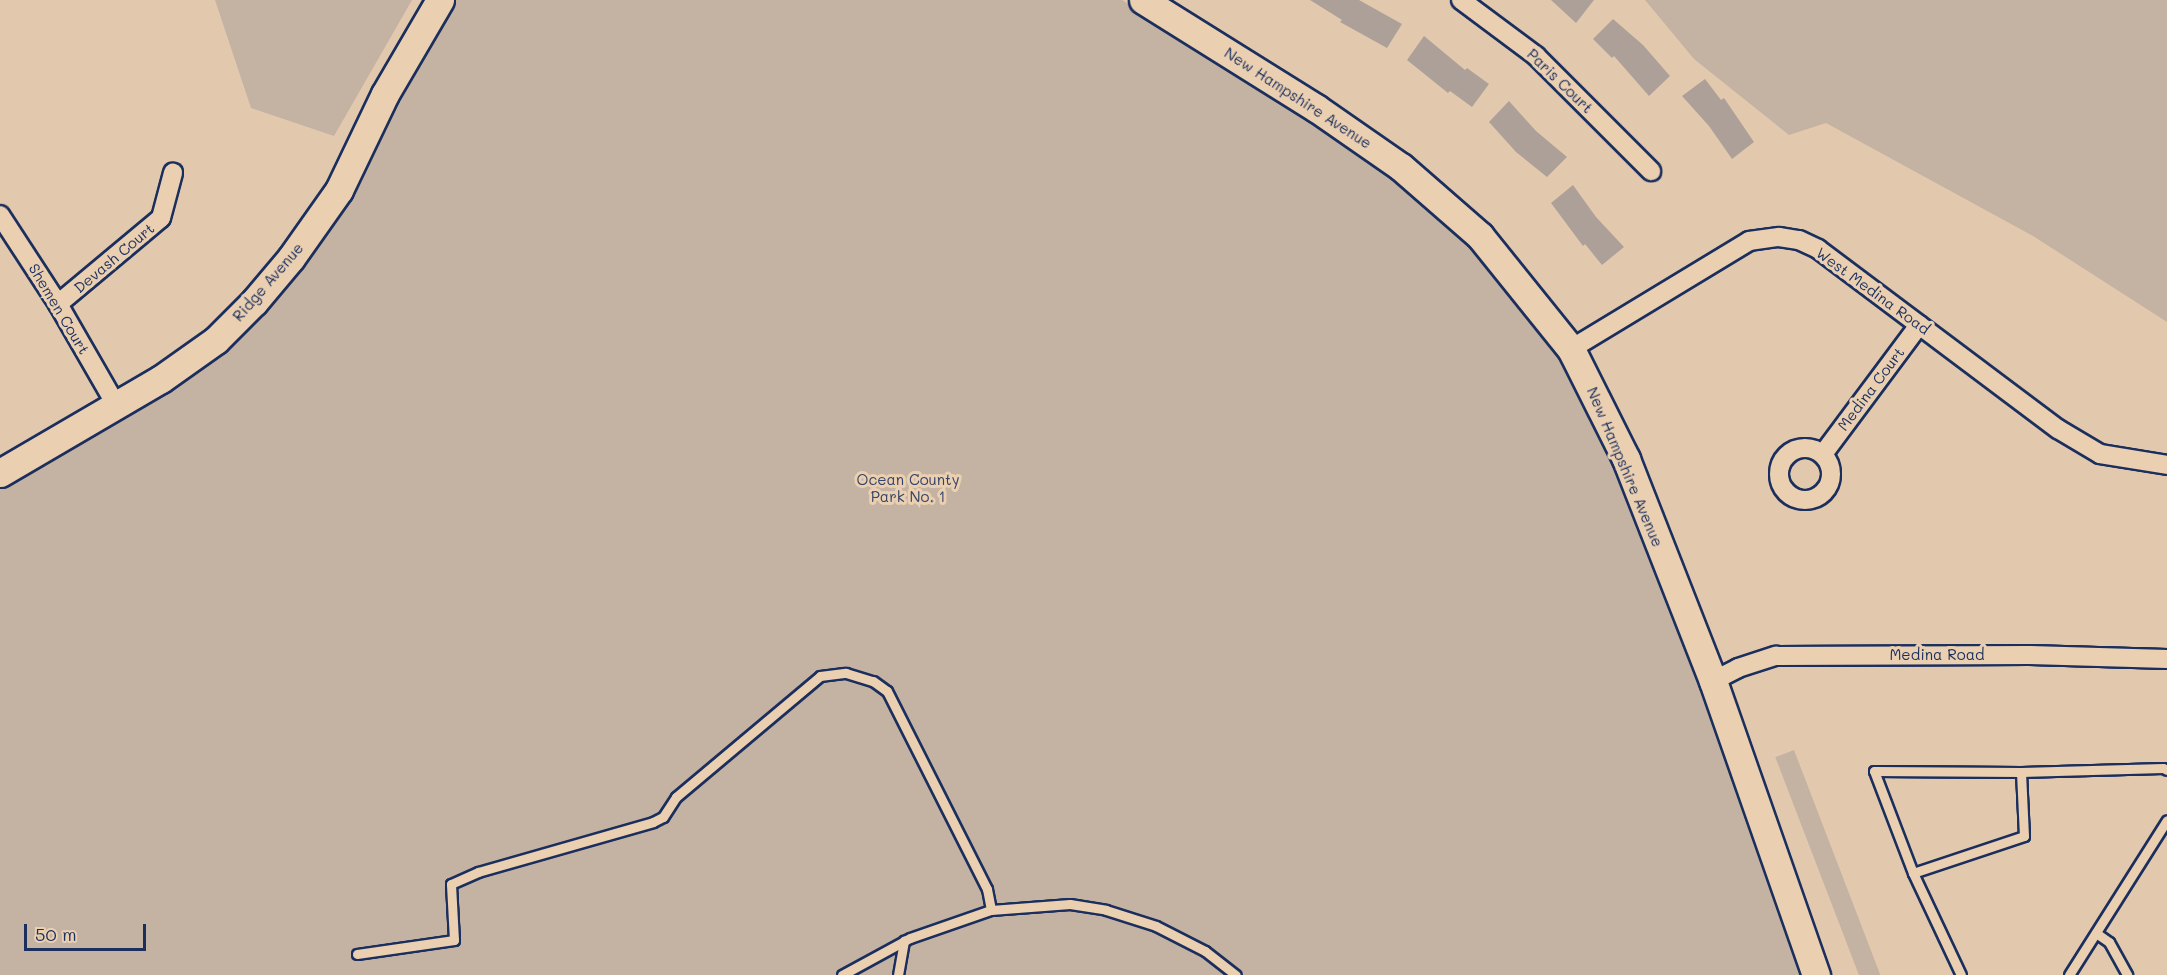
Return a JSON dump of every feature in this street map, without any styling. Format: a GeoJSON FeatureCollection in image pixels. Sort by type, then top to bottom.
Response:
{"type":"FeatureCollection","features":[{"type":"Feature","properties":{"kind":"main road","name":"Ridge Avenue"},"geometry":{"type":"LineString","coordinates":[[0,473],[161,379],[216,340],[254,302],[291,258],[339,190],[385,94],[440,0]]}},
{"type":"Feature","properties":{"kind":"main road","name":"New Hampshire Avenue"},"geometry":{"type":"LineString","coordinates":[[1160,4],[1401,167],[1442,200],[1480,236],[1571,349],[1626,459],[1713,681],[1816,975]]}},
{"type":"Feature","properties":{"kind":"street","name":"Paris Court"},"geometry":{"type":"LineString","coordinates":[[1461,0],[1536,56],[1651,171]]}},
{"type":"Feature","properties":{"kind":"street","name":"Devash Court"},"geometry":{"type":"LineString","coordinates":[[58,304],[161,218],[173,173]]}},
{"type":"Feature","properties":{"kind":"street","name":"Shemen Court"},"geometry":{"type":"LineString","coordinates":[[0,215],[58,304],[116,405]]}},
{"type":"Feature","properties":{"kind":"street","name":"West Medina Road"},"geometry":{"type":"LineString","coordinates":[[1571,349],[1749,241],[1779,237],[1799,240],[1818,249],[2058,429],[2100,454],[2167,465]]}},
{"type":"Feature","properties":{"kind":"street","name":"Medina Court"},"geometry":{"type":"LineString","coordinates":[[1823,454],[1919,325]]}},
{"type":"Feature","properties":{"kind":"street","name":"Medina Road"},"geometry":{"type":"LineString","coordinates":[[1713,681],[1738,668],[1776,656],[2030,655],[2167,659]]}},
{"type":"Feature","properties":{"kind":"lane"},"geometry":{"type":"LineString","coordinates":[[357,954],[454,940],[451,884],[478,872],[653,822],[663,817],[676,797],[820,676],[846,673],[873,681],[887,692],[987,889],[991,910]]}},
{"type":"Feature","properties":{"kind":"lane"},"geometry":{"type":"LineString","coordinates":[[1961,975],[1913,873],[1874,771],[2021,772],[2163,768],[2167,770]]}},
{"type":"Feature","properties":{"kind":"lane"},"geometry":{"type":"LineString","coordinates":[[1913,873],[2024,836],[2021,772]]}},
{"type":"Feature","properties":{"kind":"lane"},"geometry":{"type":"LineString","coordinates":[[2070,975],[2167,820]]}},
{"type":"Feature","properties":{"kind":"lane"},"geometry":{"type":"LineString","coordinates":[[842,975],[904,941],[991,910],[1070,904],[1106,910],[1156,926],[1205,951],[1236,975]]}},
{"type":"Feature","properties":{"kind":"lane"},"geometry":{"type":"LineString","coordinates":[[2096,933],[2109,942],[2127,975]]}},
{"type":"Feature","properties":{"kind":"lane"},"geometry":{"type":"LineString","coordinates":[[898,975],[904,941]]}},
{"type":"Feature","properties":{"kind":"green space"},"geometry":{"type":"Polygon","coordinates":[[[215,0],[412,0],[334,136],[251,108],[215,0]]]}},
{"type":"Feature","properties":{"kind":"green space","name":"Ocean County Park No. 1"},"geometry":{"type":"Polygon","coordinates":[[[444,0],[1122,0],[1395,174],[1471,243],[1571,349],[1816,975],[0,975],[0,473],[254,302],[444,0]]]}},
{"type":"Feature","properties":{"kind":"green space"},"geometry":{"type":"Polygon","coordinates":[[[1645,0],[2167,0],[2167,322],[2033,236],[1826,123],[1789,135],[1694,59],[1645,0]]]}},
{"type":"Feature","properties":{"kind":"green space"},"geometry":{"type":"Polygon","coordinates":[[[1794,750],[1880,975],[1859,975],[1775,757],[1794,750]]]}},
{"type":"Feature","properties":{"kind":"building"},"geometry":{"type":"Polygon","coordinates":[[[1310,0],[1359,0],[1402,24],[1387,48],[1340,22],[1342,20],[1310,0]]]}},
{"type":"Feature","properties":{"kind":"building"},"geometry":{"type":"Polygon","coordinates":[[[1551,0],[1594,0],[1576,23],[1551,0]]]}},
{"type":"Feature","properties":{"kind":"building"},"geometry":{"type":"Polygon","coordinates":[[[1613,19],[1643,45],[1670,76],[1649,96],[1614,56],[1612,58],[1593,39],[1613,19]]]}},
{"type":"Feature","properties":{"kind":"building"},"geometry":{"type":"Polygon","coordinates":[[[1424,36],[1465,70],[1467,68],[1489,84],[1472,107],[1450,91],[1448,93],[1407,60],[1424,36]]]}},
{"type":"Feature","properties":{"kind":"building"},"geometry":{"type":"Polygon","coordinates":[[[1705,79],[1721,100],[1724,98],[1754,142],[1732,159],[1709,126],[1682,96],[1705,79]]]}},
{"type":"Feature","properties":{"kind":"building"},"geometry":{"type":"Polygon","coordinates":[[[1509,101],[1536,131],[1567,157],[1547,177],[1516,152],[1489,122],[1509,101]]]}},
{"type":"Feature","properties":{"kind":"building"},"geometry":{"type":"Polygon","coordinates":[[[1573,185],[1596,217],[1624,247],[1602,265],[1585,244],[1583,246],[1551,203],[1573,185]]]}}]}
